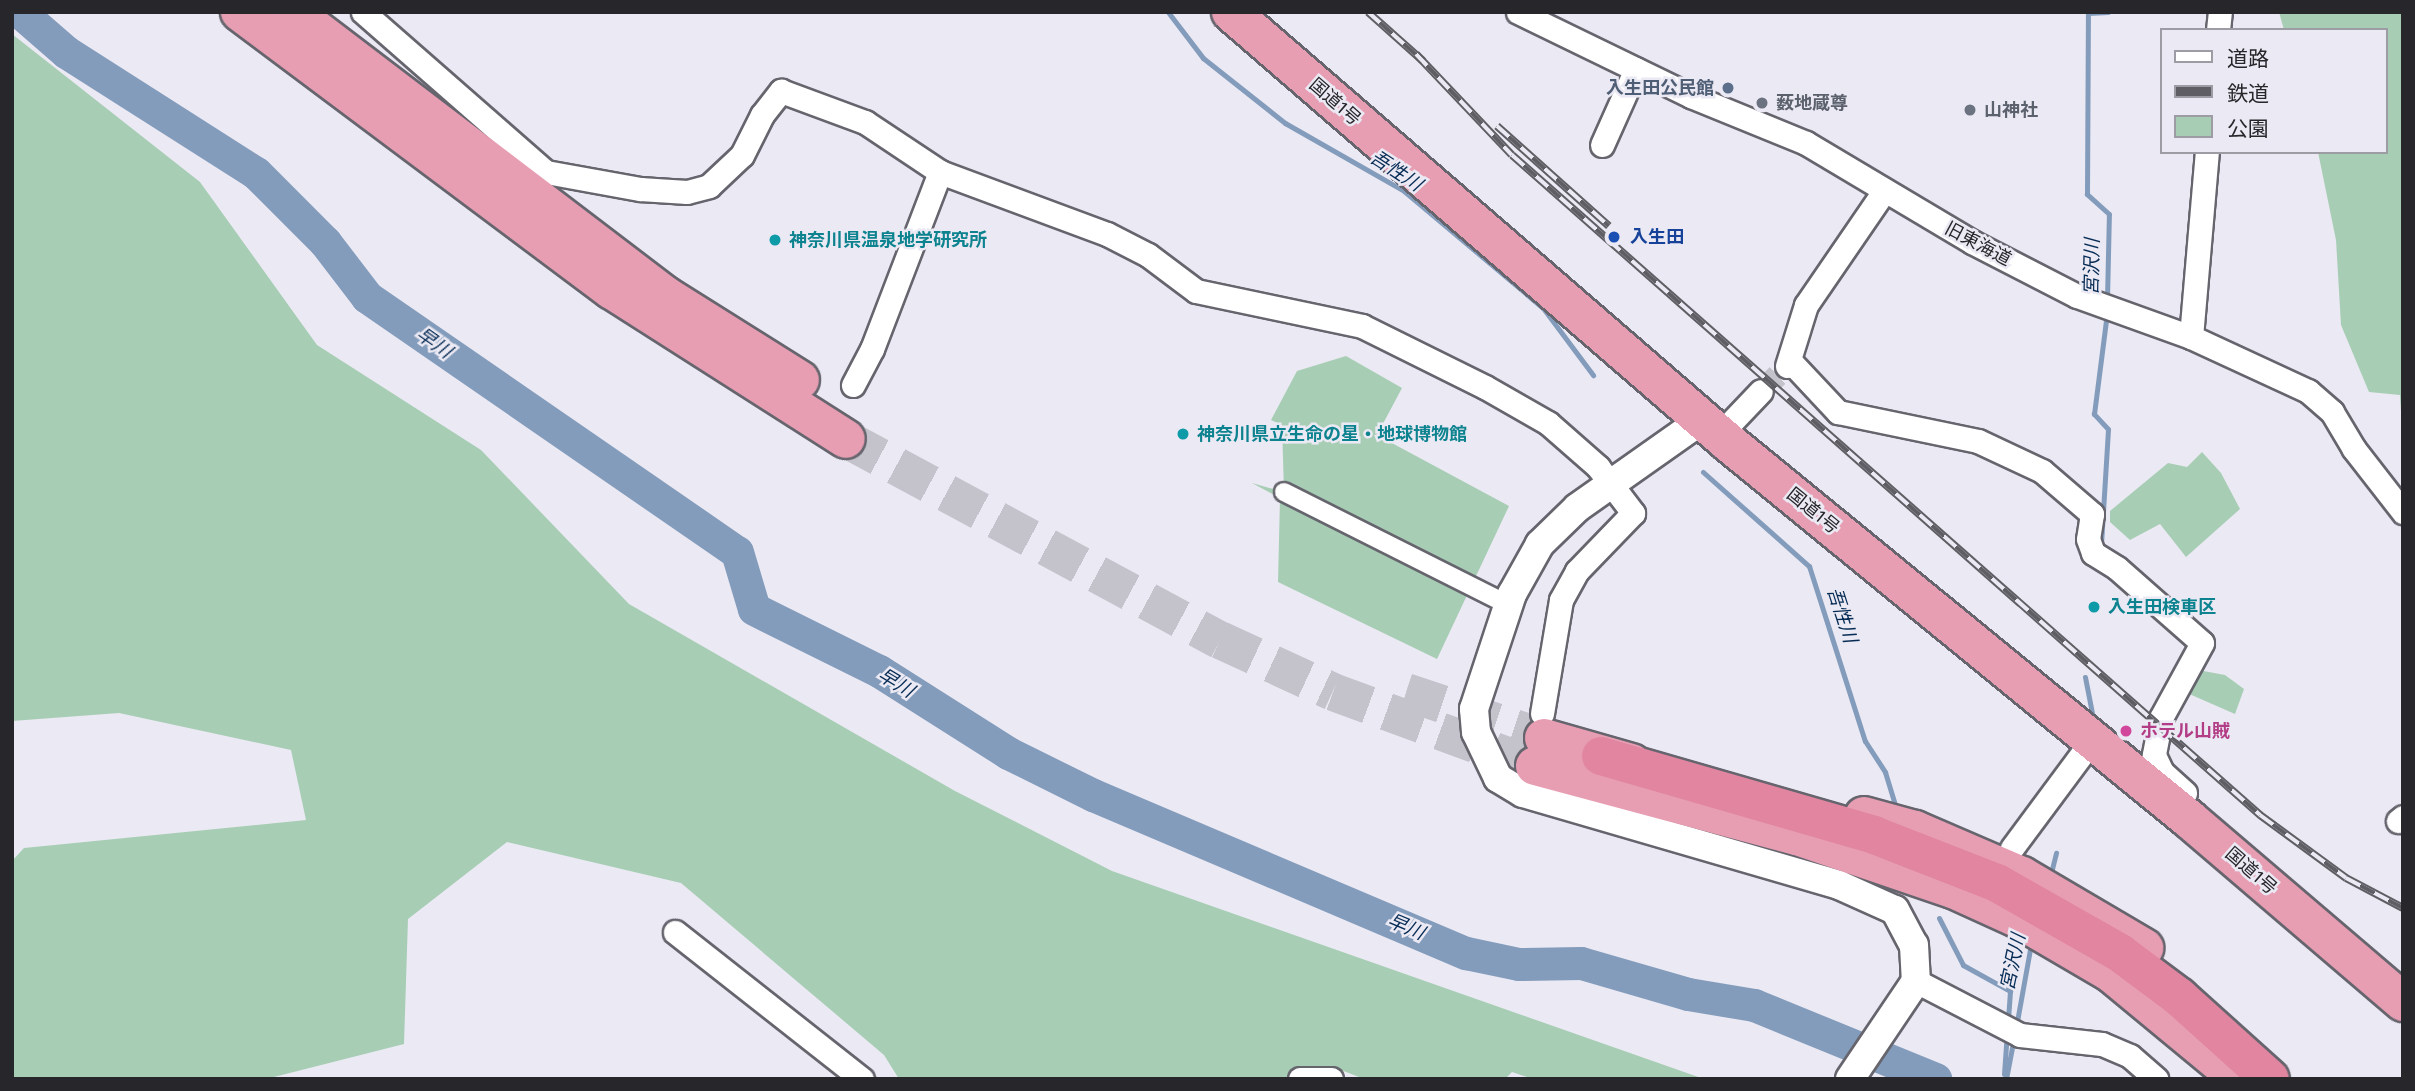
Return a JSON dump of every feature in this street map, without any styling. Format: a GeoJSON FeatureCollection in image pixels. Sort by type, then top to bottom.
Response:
{"type":"FeatureCollection","features":[{"type":"Feature","properties":{"kind":"highway"},"geometry":{"type":"LineString","coordinates":[[240,12],[612,290],[852,414]]}},
{"type":"Feature","properties":{"kind":"highway"},"geometry":{"type":"LineString","coordinates":[[275,12],[310,48],[486,198]]}},
{"type":"Feature","properties":{"kind":"highway"},"geometry":{"type":"LineString","coordinates":[[293,12],[666,296],[852,414]]}},
{"type":"Feature","properties":{"kind":"highway"},"geometry":{"type":"LineString","coordinates":[[323,12],[439,122]]}},
{"type":"Feature","properties":{"kind":"highway","name":"国道1号"},"geometry":{"type":"LineString","coordinates":[[1231,12],[1712,427],[2093,739],[2403,1002]]}},
{"type":"Feature","properties":{"kind":"highway"},"geometry":{"type":"LineString","coordinates":[[1540,739],[1874,835],[1997,883],[2120,953],[2179,997],[2270,1079]]}},
{"type":"Feature","properties":{"kind":"highway"},"geometry":{"type":"LineString","coordinates":[[1540,739],[1797,836],[1953,889],[2017,918],[2111,973],[2239,1079]]}},
{"type":"Feature","properties":{"kind":"highway"},"geometry":{"type":"LineString","coordinates":[[1601,756],[1845,810],[1914,830],[2001,866],[2082,908],[2143,947],[2229,1018],[2292,1079]]}},
{"type":"Feature","properties":{"kind":"street"},"geometry":{"type":"LineString","coordinates":[[363,12],[547,172],[640,189],[687,192],[709,186],[742,155],[762,115],[781,91],[865,122],[940,172],[1107,234],[1149,255],[1196,290],[1362,326],[1548,423],[1613,484],[1633,513],[1577,571],[1561,600],[1540,739]]}},
{"type":"Feature","properties":{"kind":"street","name":"旧東海道"},"geometry":{"type":"LineString","coordinates":[[1518,12],[1636,69],[1806,142],[1884,191],[1983,247],[2108,307],[2191,337],[2308,391],[2332,412],[2403,512]]}},
{"type":"Feature","properties":{"kind":"street"},"geometry":{"type":"LineString","coordinates":[[1602,145],[1636,69]]}},
{"type":"Feature","properties":{"kind":"street"},"geometry":{"type":"LineString","coordinates":[[2191,337],[2207,154]]}},
{"type":"Feature","properties":{"kind":"street"},"geometry":{"type":"LineString","coordinates":[[852,414],[877,336],[940,172]]}},
{"type":"Feature","properties":{"kind":"street"},"geometry":{"type":"LineString","coordinates":[[1884,191],[1806,305],[1796,326],[1789,364],[1838,412],[1978,441],[2042,471],[2092,514],[2088,539],[2093,553],[2118,568],[2202,643],[2161,718],[2154,755],[2162,772],[2246,851],[2248,868]]}},
{"type":"Feature","properties":{"kind":"street"},"geometry":{"type":"LineString","coordinates":[[1761,391],[1712,427],[1577,508],[1540,544],[1506,615],[1483,680],[1474,709],[1476,732],[1498,778],[1510,787],[1555,805],[1869,896],[1895,910],[1914,945],[1913,986],[1850,1079]]}},
{"type":"Feature","properties":{"kind":"street"},"geometry":{"type":"LineString","coordinates":[[1284,492],[1506,615]]}},
{"type":"Feature","properties":{"kind":"street"},"geometry":{"type":"LineString","coordinates":[[2012,848],[2093,739]]}},
{"type":"Feature","properties":{"kind":"street"},"geometry":{"type":"LineString","coordinates":[[675,932],[862,1079]]}},
{"type":"Feature","properties":{"kind":"street"},"geometry":{"type":"LineString","coordinates":[[1913,986],[1985,1016],[2020,1035],[2102,1044],[2130,1056],[2156,1079]]}},
{"type":"Feature","properties":{"kind":"street"},"geometry":{"type":"LineString","coordinates":[[1300,1079],[1331,1079]]}},
{"type":"Feature","properties":{"kind":"green space"},"geometry":{"type":"Polygon","coordinates":[[[2279,12],[2403,12],[2403,445],[2400,395],[2369,392],[2341,325],[2336,240],[2318,154],[2387,154],[2387,28],[2283,28],[2279,12]]]}},
{"type":"Feature","properties":{"kind":"green space"},"geometry":{"type":"Polygon","coordinates":[[[12,34],[200,182],[317,345],[481,450],[629,604],[955,791],[1112,871],[1704,1079],[1533,1079],[1512,1072],[1505,1079],[1364,1079],[1336,1068],[1306,1079],[899,1079],[884,1055],[681,883],[507,842],[408,919],[404,1044],[266,1079],[12,1079],[12,861],[24,848],[306,820],[291,750],[119,713],[12,721],[12,34]]]}},
{"type":"Feature","properties":{"kind":"green space"},"geometry":{"type":"Polygon","coordinates":[[[1346,356],[1402,388],[1377,435],[1509,506],[1437,659],[1278,582],[1280,498],[1252,483],[1284,492],[1282,425],[1271,420],[1297,371],[1346,356]]]}},
{"type":"Feature","properties":{"kind":"green space"},"geometry":{"type":"Polygon","coordinates":[[[2202,452],[2221,473],[2240,509],[2186,557],[2160,524],[2130,540],[2110,522],[2110,511],[2168,463],[2187,467],[2202,452]]]}},
{"type":"Feature","properties":{"kind":"green space"},"geometry":{"type":"Polygon","coordinates":[[[2198,670],[2225,675],[2244,689],[2235,714],[2187,693],[2198,670]]]}},
{"type":"Feature","properties":{"kind":"waterway","name":"早川"},"geometry":{"type":"LineString","coordinates":[[20,12],[66,52],[256,173],[325,242],[367,297],[737,552],[754,609],[879,671],[1008,753],[1093,795],[1466,953],[1518,964],[1581,963],[1688,994],[1754,1005],[1935,1079]]}},
{"type":"Feature","properties":{"kind":"waterway","name":"吾性川"},"geometry":{"type":"LineString","coordinates":[[1168,12],[1203,58],[1285,123],[1404,191],[1543,308],[1593,375]]}},
{"type":"Feature","properties":{"kind":"waterway","name":"宮沢川"},"geometry":{"type":"LineString","coordinates":[[2107,299],[2109,214],[2087,194],[2088,13],[2108,12]]}},
{"type":"Feature","properties":{"kind":"waterway","name":"宮沢川"},"geometry":{"type":"LineString","coordinates":[[2101,544],[2108,429],[2094,414],[2107,312]]}},
{"type":"Feature","properties":{"kind":"waterway","name":"吾性川"},"geometry":{"type":"LineString","coordinates":[[1703,472],[1809,566],[1865,741],[1885,772],[1895,805]]}},
{"type":"Feature","properties":{"kind":"waterway","name":"宮沢川"},"geometry":{"type":"LineString","coordinates":[[2085,677],[2092,713]]}},
{"type":"Feature","properties":{"kind":"waterway","name":"宮沢川"},"geometry":{"type":"LineString","coordinates":[[2050,877],[2056,853]]}},
{"type":"Feature","properties":{"kind":"waterway","name":"吾性川"},"geometry":{"type":"LineString","coordinates":[[1939,918],[1963,965],[2010,991],[2008,1021]]}},
{"type":"Feature","properties":{"kind":"waterway","name":"宮沢川"},"geometry":{"type":"LineString","coordinates":[[2016,1027],[2031,944]]}},
{"type":"Feature","properties":{"kind":"waterway","name":"吾性川"},"geometry":{"type":"LineString","coordinates":[[2004,1074],[2007,1035]]}},
{"type":"Feature","properties":{"kind":"waterway","name":"宮沢川"},"geometry":{"type":"LineString","coordinates":[[2006,1079],[2014,1037]]}},
{"type":"Feature","properties":{"kind":"tunnel"},"geometry":{"type":"LineString","coordinates":[[1761,391],[1787,366]]}},
{"type":"Feature","properties":{"kind":"tunnel"},"geometry":{"type":"LineString","coordinates":[[846,439],[1220,640],[1333,692],[1535,766]]}},
{"type":"Feature","properties":{"kind":"tunnel"},"geometry":{"type":"LineString","coordinates":[[1406,692],[1544,738]]}},
{"type":"Feature","properties":{"kind":"railway"},"geometry":{"type":"LineString","coordinates":[[1368,12],[1423,61]]}},
{"type":"Feature","properties":{"kind":"railway"},"geometry":{"type":"LineString","coordinates":[[1416,54],[1512,155],[2260,815],[2346,878],[2403,908]]}},
{"type":"Feature","properties":{"kind":"railway"},"geometry":{"type":"LineString","coordinates":[[1497,126],[1609,226]]}},
{"type":"Feature","properties":{"kind":"place","name":"入生田公民館"},"geometry":{"type":"Point","coordinates":[1728,88]}},
{"type":"Feature","properties":{"kind":"place","name":"薮地蔵尊"},"geometry":{"type":"Point","coordinates":[1762,103]}},
{"type":"Feature","properties":{"kind":"place","name":"山神社"},"geometry":{"type":"Point","coordinates":[1970,110]}},
{"type":"Feature","properties":{"kind":"place","name":"入生田"},"geometry":{"type":"Point","coordinates":[1614,237]}},
{"type":"Feature","properties":{"kind":"place","name":"神奈川県温泉地学研究所"},"geometry":{"type":"Point","coordinates":[775,240]}},
{"type":"Feature","properties":{"kind":"place","name":"神奈川県立生命の星・地球博物館"},"geometry":{"type":"Point","coordinates":[1183,434]}},
{"type":"Feature","properties":{"kind":"place","name":"入生田検車区"},"geometry":{"type":"Point","coordinates":[2094,607]}},
{"type":"Feature","properties":{"kind":"place","name":"ホテル山賊"},"geometry":{"type":"Point","coordinates":[2126,731]}}]}
